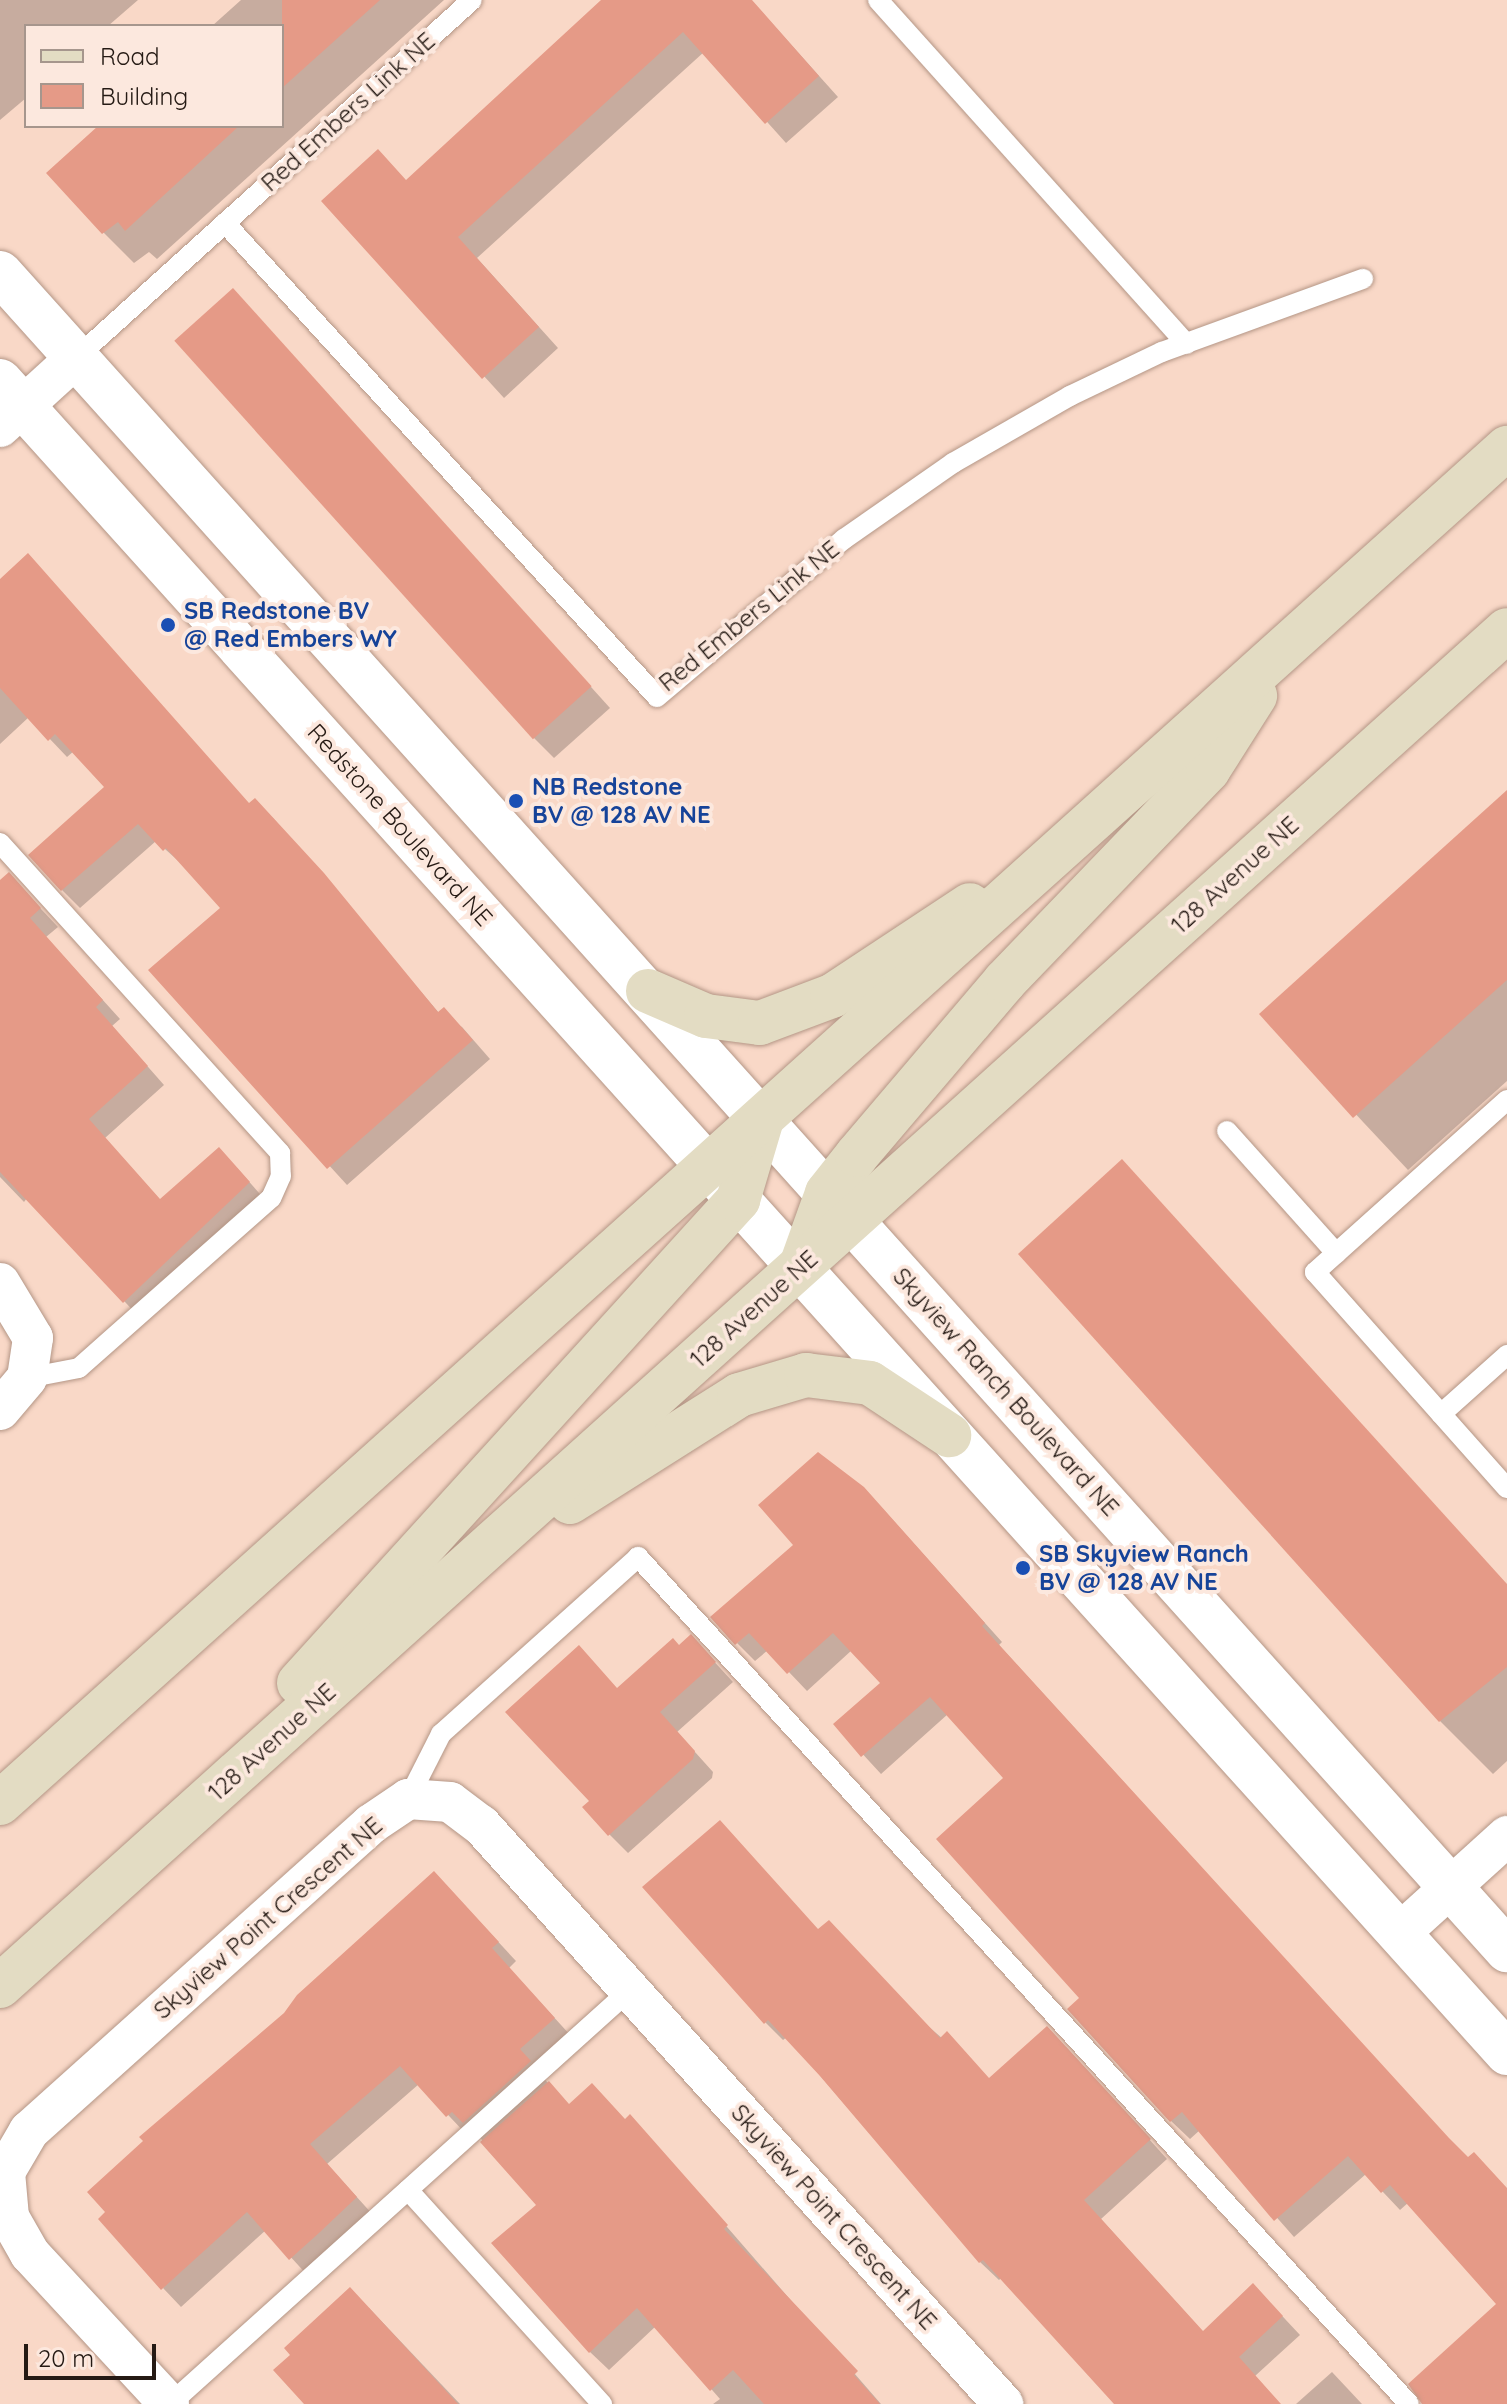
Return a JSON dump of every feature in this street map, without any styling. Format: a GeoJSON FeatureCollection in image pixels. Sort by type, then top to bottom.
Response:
{"type":"FeatureCollection","features":[{"type":"Feature","properties":{"kind":"main road"},"geometry":{"type":"LineString","coordinates":[[0,1803],[1507,448]]}},
{"type":"Feature","properties":{"kind":"main road","name":"128 Avenue NE"},"geometry":{"type":"LineString","coordinates":[[0,1986],[799,1269],[840,1206],[1506,630]]}},
{"type":"Feature","properties":{"kind":"main road"},"geometry":{"type":"LineString","coordinates":[[840,1206],[1005,981],[1208,770],[1283,650]]}},
{"type":"Feature","properties":{"kind":"main road"},"geometry":{"type":"LineString","coordinates":[[648,991],[706,1016],[760,1023],[832,996],[961,908],[1015,892]]}},
{"type":"Feature","properties":{"kind":"main road"},"geometry":{"type":"LineString","coordinates":[[166,1837],[738,1200],[762,1119]]}},
{"type":"Feature","properties":{"kind":"main road"},"geometry":{"type":"LineString","coordinates":[[466,1567],[739,1395],[806,1375],[870,1383],[949,1435]]}},
{"type":"Feature","properties":{"kind":"street"},"geometry":{"type":"LineString","coordinates":[[0,273],[762,1119]]}},
{"type":"Feature","properties":{"kind":"street"},"geometry":{"type":"LineString","coordinates":[[7,405],[77,357]]}},
{"type":"Feature","properties":{"kind":"street","name":"Redstone Boulevard NE"},"geometry":{"type":"LineString","coordinates":[[7,405],[799,1269]]}},
{"type":"Feature","properties":{"kind":"street","name":"Skyview Ranch Boulevard NE"},"geometry":{"type":"LineString","coordinates":[[762,1119],[1507,1950]]}},
{"type":"Feature","properties":{"kind":"street"},"geometry":{"type":"LineString","coordinates":[[799,1269],[1507,2053]]}},
{"type":"Feature","properties":{"kind":"street"},"geometry":{"type":"LineString","coordinates":[[0,1283],[33,1338],[27,1378],[0,1410]]}},
{"type":"Feature","properties":{"kind":"street","name":"Skyview Point Crescent NE"},"geometry":{"type":"LineString","coordinates":[[170,2404],[30,2254],[9,2217],[5,2172],[29,2131],[371,1824],[408,1799],[450,1802],[481,1825],[1003,2404]]}},
{"type":"Feature","properties":{"kind":"street"},"geometry":{"type":"LineString","coordinates":[[1399,1934],[1507,1836]]}},
{"type":"Feature","properties":{"kind":"lane","name":"Red Embers Link NE"},"geometry":{"type":"LineString","coordinates":[[77,357],[472,0]]}},
{"type":"Feature","properties":{"kind":"lane"},"geometry":{"type":"LineString","coordinates":[[878,0],[1187,344]]}},
{"type":"Feature","properties":{"kind":"lane","name":"Red Embers Link NE"},"geometry":{"type":"LineString","coordinates":[[225,223],[657,697],[844,539],[953,463],[1070,396],[1187,344],[1363,279]]}},
{"type":"Feature","properties":{"kind":"lane"},"geometry":{"type":"LineString","coordinates":[[0,843],[280,1153],[281,1176],[271,1198],[79,1368],[27,1378]]}},
{"type":"Feature","properties":{"kind":"lane"},"geometry":{"type":"LineString","coordinates":[[1507,1100],[1315,1272],[1507,1488]]}},
{"type":"Feature","properties":{"kind":"lane"},"geometry":{"type":"LineString","coordinates":[[1227,1131],[1336,1253]]}},
{"type":"Feature","properties":{"kind":"lane"},"geometry":{"type":"LineString","coordinates":[[1441,1414],[1507,1355]]}},
{"type":"Feature","properties":{"kind":"lane"},"geometry":{"type":"LineString","coordinates":[[408,1799],[441,1734],[638,1557],[1409,2404]]}},
{"type":"Feature","properties":{"kind":"lane"},"geometry":{"type":"LineString","coordinates":[[170,2404],[630,1990]]}},
{"type":"Feature","properties":{"kind":"lane"},"geometry":{"type":"LineString","coordinates":[[408,2190],[602,2404]]}},
{"type":"Feature","properties":{"kind":"building"},"geometry":{"type":"Polygon","coordinates":[[[282,0],[380,0],[284,86],[282,0]]]}},
{"type":"Feature","properties":{"kind":"building"},"geometry":{"type":"Polygon","coordinates":[[[601,0],[752,0],[819,76],[765,124],[683,32],[458,237],[539,327],[482,379],[321,201],[378,149],[406,180],[601,0]]]}},
{"type":"Feature","properties":{"kind":"building"},"geometry":{"type":"Polygon","coordinates":[[[96,128],[237,128],[125,231],[118,222],[102,234],[46,173],[96,128]]]}},
{"type":"Feature","properties":{"kind":"building"},"geometry":{"type":"Polygon","coordinates":[[[233,288],[592,686],[533,739],[174,341],[233,288]]]}},
{"type":"Feature","properties":{"kind":"building"},"geometry":{"type":"Polygon","coordinates":[[[28,553],[249,803],[255,798],[324,873],[438,1012],[444,1007],[473,1040],[327,1169],[148,970],[220,908],[166,848],[163,851],[138,824],[61,891],[28,855],[104,787],[55,734],[48,741],[0,688],[0,579],[28,553]]]}},
{"type":"Feature","properties":{"kind":"building"},"geometry":{"type":"Polygon","coordinates":[[[1507,790],[1507,980],[1353,1118],[1259,1014],[1507,790]]]}},
{"type":"Feature","properties":{"kind":"building"},"geometry":{"type":"Polygon","coordinates":[[[9,872],[41,908],[30,918],[103,1000],[96,1007],[148,1066],[89,1119],[160,1199],[219,1147],[250,1182],[123,1303],[0,1172],[0,880],[9,872]]]}},
{"type":"Feature","properties":{"kind":"building"},"geometry":{"type":"Polygon","coordinates":[[[1122,1159],[1507,1584],[1507,1667],[1439,1722],[1018,1254],[1122,1159]]]}},
{"type":"Feature","properties":{"kind":"building"},"geometry":{"type":"Polygon","coordinates":[[[818,1452],[864,1487],[985,1623],[982,1626],[1449,2138],[1468,2157],[1474,2152],[1507,2188],[1507,2404],[1422,2404],[1408,2384],[1496,2304],[1390,2185],[1381,2193],[1348,2156],[1274,2221],[1182,2112],[1170,2122],[1067,2009],[1079,1998],[936,1839],[1003,1778],[930,1697],[861,1757],[833,1724],[880,1683],[833,1633],[787,1674],[749,1633],[735,1645],[710,1617],[793,1545],[758,1505],[818,1452]]]}},
{"type":"Feature","properties":{"kind":"building"},"geometry":{"type":"Polygon","coordinates":[[[691,1634],[716,1662],[660,1712],[695,1751],[693,1759],[608,1836],[582,1807],[589,1801],[505,1712],[579,1645],[617,1688],[673,1638],[679,1645],[691,1634]]]}},
{"type":"Feature","properties":{"kind":"building"},"geometry":{"type":"Polygon","coordinates":[[[720,1820],[818,1929],[829,1920],[940,2038],[947,2031],[989,2078],[1047,2026],[1151,2139],[1084,2200],[1203,2331],[1253,2283],[1283,2316],[1239,2357],[1281,2404],[1114,2404],[983,2260],[979,2263],[820,2076],[768,2020],[764,2024],[642,1887],[720,1820]]]}},
{"type":"Feature","properties":{"kind":"building"},"geometry":{"type":"Polygon","coordinates":[[[434,1871],[499,1942],[492,1948],[555,2018],[520,2049],[531,2061],[463,2123],[452,2112],[446,2117],[400,2066],[310,2144],[357,2197],[320,2232],[289,2260],[247,2212],[161,2290],[98,2219],[105,2212],[87,2192],[143,2141],[139,2137],[284,2013],[297,1995],[434,1871]]]}},
{"type":"Feature","properties":{"kind":"building"},"geometry":{"type":"Polygon","coordinates":[[[549,2081],[569,2104],[592,2083],[625,2119],[630,2114],[728,2225],[724,2229],[858,2371],[854,2375],[880,2404],[764,2404],[733,2370],[710,2391],[637,2308],[589,2353],[491,2243],[536,2205],[480,2142],[549,2081]]]}},
{"type":"Feature","properties":{"kind":"building"},"geometry":{"type":"Polygon","coordinates":[[[350,2287],[458,2404],[304,2404],[273,2370],[290,2355],[284,2348],[350,2287]]]}},
{"type":"Feature","properties":{"kind":"place","name":"SB Redstone BV @ Red Embers WY"},"geometry":{"type":"Point","coordinates":[168,625]}},
{"type":"Feature","properties":{"kind":"place","name":"NB Redstone BV @ 128 AV NE"},"geometry":{"type":"Point","coordinates":[516,801]}},
{"type":"Feature","properties":{"kind":"place","name":"SB Skyview Ranch BV @ 128 AV NE"},"geometry":{"type":"Point","coordinates":[1023,1568]}}]}
